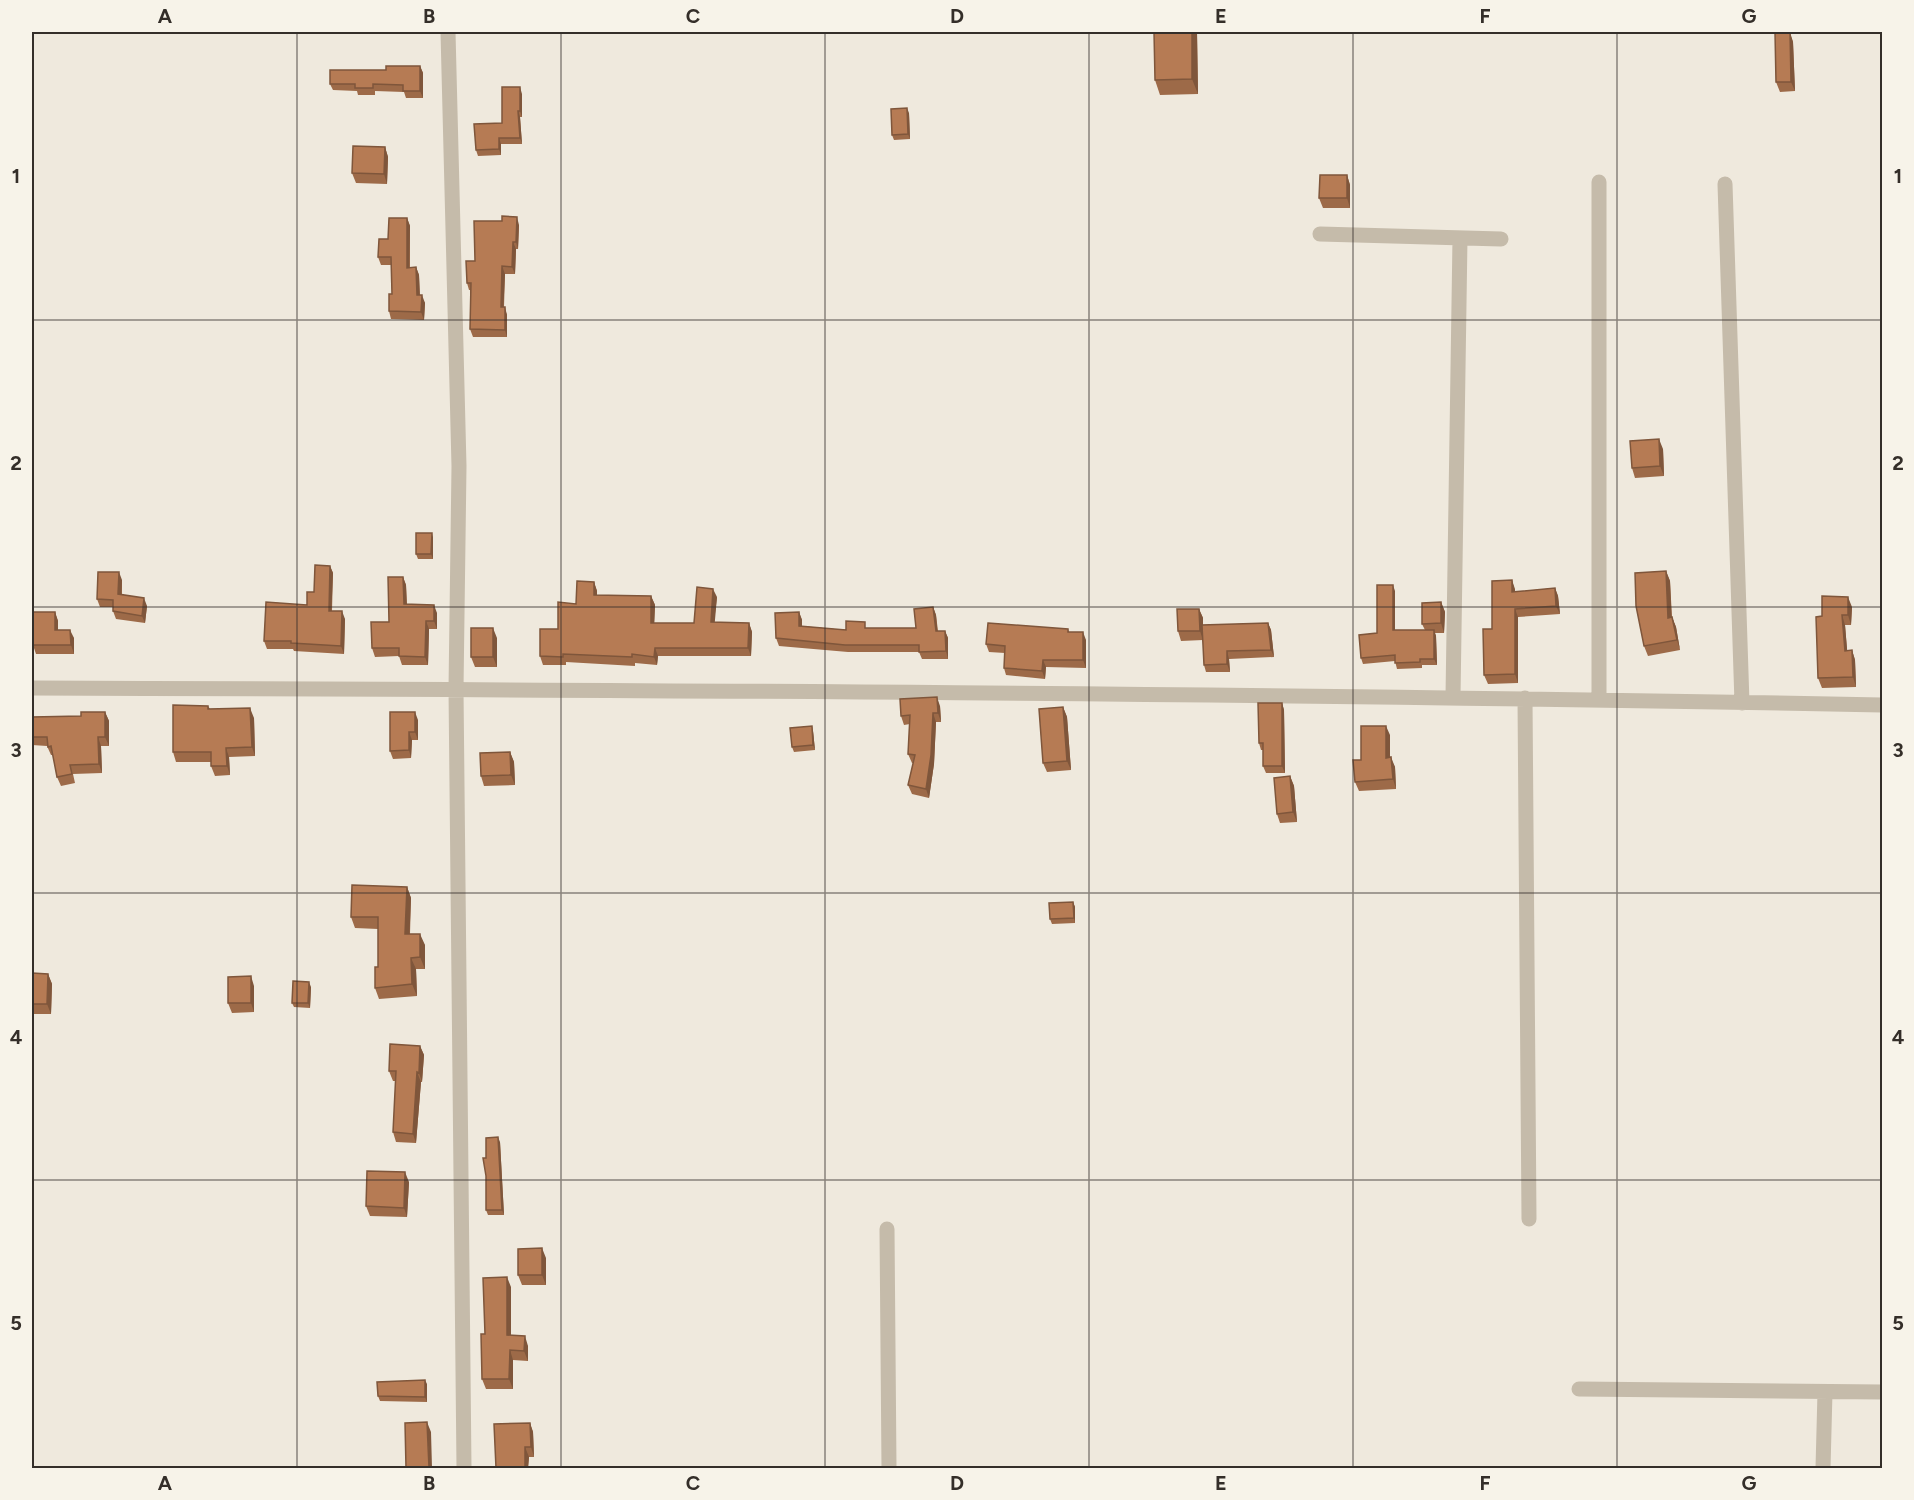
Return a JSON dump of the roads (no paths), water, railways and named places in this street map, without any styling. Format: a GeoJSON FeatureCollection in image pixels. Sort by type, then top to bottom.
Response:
{"type":"FeatureCollection","features":[{"type":"Feature","properties":{"kind":"street"},"geometry":{"type":"LineString","coordinates":[[448,32],[459,466],[456,689],[464,1468]]}},
{"type":"Feature","properties":{"kind":"street"},"geometry":{"type":"LineString","coordinates":[[1599,182],[1599,700]]}},
{"type":"Feature","properties":{"kind":"street"},"geometry":{"type":"LineString","coordinates":[[1725,184],[1742,703]]}},
{"type":"Feature","properties":{"kind":"street"},"geometry":{"type":"LineString","coordinates":[[1320,234],[1501,239]]}},
{"type":"Feature","properties":{"kind":"street"},"geometry":{"type":"LineString","coordinates":[[1453,697],[1461,238]]}},
{"type":"Feature","properties":{"kind":"street"},"geometry":{"type":"LineString","coordinates":[[32,688],[1453,697],[1882,705]]}},
{"type":"Feature","properties":{"kind":"street"},"geometry":{"type":"LineString","coordinates":[[1525,698],[1529,1219]]}},
{"type":"Feature","properties":{"kind":"street"},"geometry":{"type":"LineString","coordinates":[[887,1229],[889,1468]]}},
{"type":"Feature","properties":{"kind":"street"},"geometry":{"type":"LineString","coordinates":[[1579,1389],[1882,1392]]}},
{"type":"Feature","properties":{"kind":"street"},"geometry":{"type":"LineString","coordinates":[[1823,1468],[1825,1392]]}}]}
